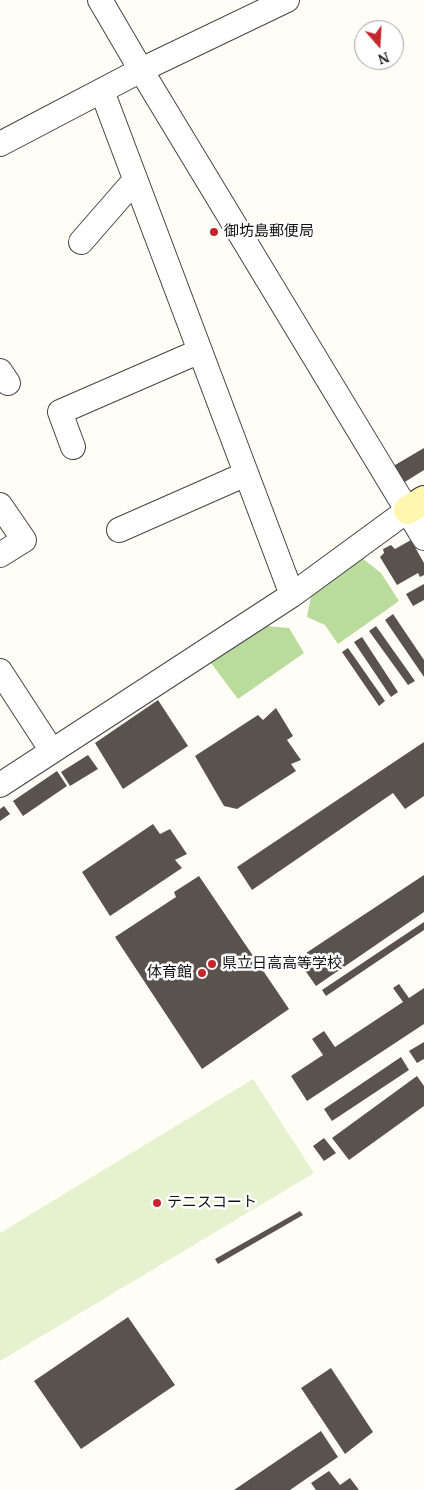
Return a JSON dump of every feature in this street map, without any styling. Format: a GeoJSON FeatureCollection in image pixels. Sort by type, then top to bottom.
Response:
{"type":"FeatureCollection","features":[{"type":"Feature","properties":{"kind":"street"},"geometry":{"type":"LineString","coordinates":[[100,0],[140,70],[416,505],[424,538]]}},
{"type":"Feature","properties":{"kind":"street"},"geometry":{"type":"LineString","coordinates":[[0,144],[140,70],[287,0]]}},
{"type":"Feature","properties":{"kind":"street"},"geometry":{"type":"LineString","coordinates":[[102,91],[292,595]]}},
{"type":"Feature","properties":{"kind":"street"},"geometry":{"type":"LineString","coordinates":[[82,242],[136,180]]}},
{"type":"Feature","properties":{"kind":"street"},"geometry":{"type":"LineString","coordinates":[[73,447],[60,412],[200,351]]}},
{"type":"Feature","properties":{"kind":"street"},"geometry":{"type":"LineString","coordinates":[[119,530],[246,474]]}},
{"type":"Feature","properties":{"kind":"street"},"geometry":{"type":"LineString","coordinates":[[0,505],[24,540],[0,555]]}},
{"type":"Feature","properties":{"kind":"street"},"geometry":{"type":"LineString","coordinates":[[0,785],[292,595],[416,505]]}},
{"type":"Feature","properties":{"kind":"street"},"geometry":{"type":"LineString","coordinates":[[0,672],[52,751]]}},
{"type":"Feature","properties":{"kind":"green space"},"geometry":{"type":"Polygon","coordinates":[[[362,558],[381,573],[399,601],[338,644],[325,625],[307,617],[311,596],[362,558]]]}},
{"type":"Feature","properties":{"kind":"green space"},"geometry":{"type":"Polygon","coordinates":[[[267,626],[289,628],[304,653],[238,699],[211,663],[267,626]]]}},
{"type":"Feature","properties":{"kind":"green space","name":"テニスコート"},"geometry":{"type":"Polygon","coordinates":[[[253,1079],[314,1173],[0,1361],[0,1233],[253,1079]]]}},
{"type":"Feature","properties":{"kind":"building"},"geometry":{"type":"Polygon","coordinates":[[[424,448],[424,470],[400,485],[390,468],[424,448]]]}},
{"type":"Feature","properties":{"kind":"building"},"geometry":{"type":"Polygon","coordinates":[[[411,540],[424,563],[424,575],[420,577],[418,573],[397,585],[380,557],[384,553],[383,549],[391,545],[395,549],[411,540]]]}},
{"type":"Feature","properties":{"kind":"building"},"geometry":{"type":"Polygon","coordinates":[[[424,584],[424,600],[413,606],[406,594],[424,584]]]}},
{"type":"Feature","properties":{"kind":"building"},"geometry":{"type":"Polygon","coordinates":[[[393,614],[424,660],[424,677],[385,620],[393,614]]]}},
{"type":"Feature","properties":{"kind":"building"},"geometry":{"type":"Polygon","coordinates":[[[376,626],[415,681],[408,685],[369,631],[376,626]]]}},
{"type":"Feature","properties":{"kind":"building"},"geometry":{"type":"Polygon","coordinates":[[[362,637],[398,692],[391,697],[354,642],[362,637]]]}},
{"type":"Feature","properties":{"kind":"building"},"geometry":{"type":"Polygon","coordinates":[[[348,648],[385,701],[379,706],[342,652],[348,648]]]}},
{"type":"Feature","properties":{"kind":"building"},"geometry":{"type":"Polygon","coordinates":[[[158,700],[188,746],[123,789],[95,743],[158,700]]]}},
{"type":"Feature","properties":{"kind":"building"},"geometry":{"type":"Polygon","coordinates":[[[276,708],[293,736],[287,740],[301,760],[291,764],[296,771],[237,809],[224,806],[195,756],[258,715],[263,720],[276,708]]]}},
{"type":"Feature","properties":{"kind":"building"},"geometry":{"type":"Polygon","coordinates":[[[424,742],[424,796],[405,809],[393,793],[252,890],[237,867],[424,742]]]}},
{"type":"Feature","properties":{"kind":"building"},"geometry":{"type":"Polygon","coordinates":[[[88,755],[98,769],[70,786],[61,772],[88,755]]]}},
{"type":"Feature","properties":{"kind":"building"},"geometry":{"type":"Polygon","coordinates":[[[57,771],[67,786],[23,816],[13,801],[57,771]]]}},
{"type":"Feature","properties":{"kind":"building"},"geometry":{"type":"Polygon","coordinates":[[[4,806],[10,814],[0,821],[0,809],[4,806]]]}},
{"type":"Feature","properties":{"kind":"building"},"geometry":{"type":"Polygon","coordinates":[[[153,824],[160,834],[170,829],[187,854],[175,860],[182,868],[110,916],[82,872],[153,824]]]}},
{"type":"Feature","properties":{"kind":"building"},"geometry":{"type":"Polygon","coordinates":[[[424,875],[424,912],[316,986],[297,959],[424,875]]]}},
{"type":"Feature","properties":{"kind":"building","name":"体育館"},"geometry":{"type":"Polygon","coordinates":[[[199,876],[289,1009],[202,1069],[115,937],[176,897],[174,892],[199,876]]]}},
{"type":"Feature","properties":{"kind":"building"},"geometry":{"type":"Polygon","coordinates":[[[424,922],[424,930],[326,996],[322,990],[424,922]]]}},
{"type":"Feature","properties":{"kind":"building"},"geometry":{"type":"Polygon","coordinates":[[[399,984],[409,998],[424,988],[424,1024],[307,1101],[291,1076],[323,1055],[312,1039],[324,1031],[335,1047],[403,1002],[393,988],[399,984]]]}},
{"type":"Feature","properties":{"kind":"building"},"geometry":{"type":"Polygon","coordinates":[[[424,1042],[424,1059],[417,1063],[409,1051],[424,1042]]]}},
{"type":"Feature","properties":{"kind":"building"},"geometry":{"type":"Polygon","coordinates":[[[401,1057],[409,1070],[332,1121],[324,1109],[401,1057]]]}},
{"type":"Feature","properties":{"kind":"building"},"geometry":{"type":"Polygon","coordinates":[[[417,1076],[424,1086],[424,1106],[349,1160],[332,1138],[417,1076]]]}},
{"type":"Feature","properties":{"kind":"building"},"geometry":{"type":"Polygon","coordinates":[[[324,1138],[336,1153],[324,1161],[313,1146],[324,1138]]]}},
{"type":"Feature","properties":{"kind":"building"},"geometry":{"type":"Polygon","coordinates":[[[300,1211],[303,1215],[218,1264],[215,1259],[300,1211]]]}},
{"type":"Feature","properties":{"kind":"building"},"geometry":{"type":"Polygon","coordinates":[[[128,1317],[175,1385],[81,1449],[34,1381],[128,1317]]]}},
{"type":"Feature","properties":{"kind":"building"},"geometry":{"type":"Polygon","coordinates":[[[331,1368],[373,1432],[345,1454],[301,1388],[331,1368]]]}},
{"type":"Feature","properties":{"kind":"building"},"geometry":{"type":"Polygon","coordinates":[[[321,1431],[338,1457],[290,1490],[234,1490],[321,1431]]]}},
{"type":"Feature","properties":{"kind":"building"},"geometry":{"type":"Polygon","coordinates":[[[329,1471],[340,1485],[350,1478],[359,1490],[316,1490],[311,1483],[329,1471]]]}},
{"type":"Feature","properties":{"kind":"place","name":"御坊島郵便局"},"geometry":{"type":"Point","coordinates":[214,232]}},
{"type":"Feature","properties":{"kind":"place","name":"県立日高高等学校"},"geometry":{"type":"Point","coordinates":[212,964]}},
{"type":"Feature","properties":{"kind":"place","name":"体育館"},"geometry":{"type":"Point","coordinates":[202,973]}},
{"type":"Feature","properties":{"kind":"place","name":"テニスコート"},"geometry":{"type":"Point","coordinates":[157,1203]}}]}
